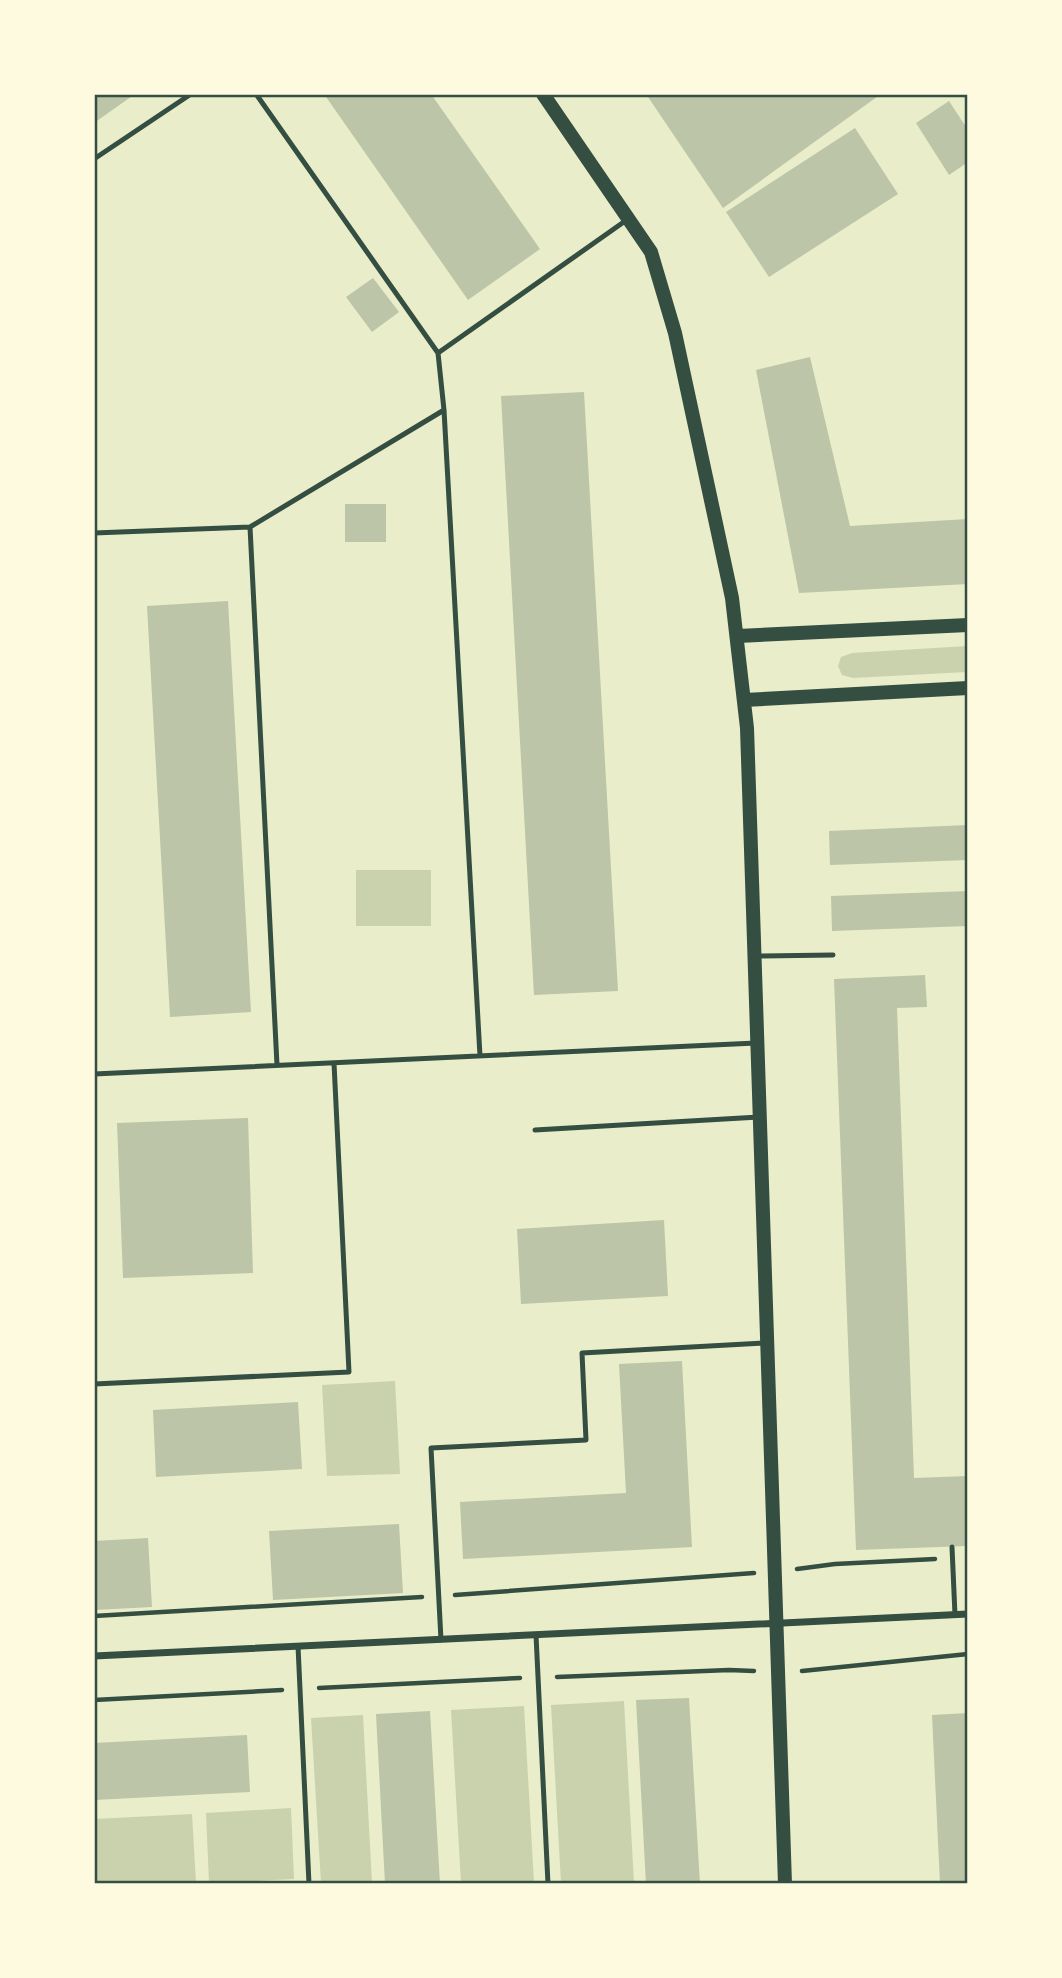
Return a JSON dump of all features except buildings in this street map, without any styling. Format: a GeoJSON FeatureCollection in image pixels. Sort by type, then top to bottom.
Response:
{"type":"FeatureCollection","features":[{"type":"Feature","properties":{"kind":"main road"},"geometry":{"type":"LineString","coordinates":[[543,94],[651,252],[675,333],[738,636],[744,700],[785,1884]]}},
{"type":"Feature","properties":{"kind":"main road"},"geometry":{"type":"LineString","coordinates":[[738,636],[968,625]]}},
{"type":"Feature","properties":{"kind":"main road"},"geometry":{"type":"LineString","coordinates":[[744,700],[968,688]]}},
{"type":"Feature","properties":{"kind":"street"},"geometry":{"type":"LineString","coordinates":[[94,1656],[968,1615]]}},
{"type":"Feature","properties":{"kind":"lane"},"geometry":{"type":"LineString","coordinates":[[94,159],[191,94]]}},
{"type":"Feature","properties":{"kind":"lane"},"geometry":{"type":"LineString","coordinates":[[256,94],[438,353],[444,410],[480,1056]]}},
{"type":"Feature","properties":{"kind":"lane"},"geometry":{"type":"LineString","coordinates":[[438,353],[628,219]]}},
{"type":"Feature","properties":{"kind":"lane"},"geometry":{"type":"LineString","coordinates":[[94,533],[250,527],[444,410]]}},
{"type":"Feature","properties":{"kind":"lane"},"geometry":{"type":"LineString","coordinates":[[250,527],[277,1065]]}},
{"type":"Feature","properties":{"kind":"lane"},"geometry":{"type":"LineString","coordinates":[[753,956],[833,955]]}},
{"type":"Feature","properties":{"kind":"lane"},"geometry":{"type":"LineString","coordinates":[[94,1074],[756,1043]]}},
{"type":"Feature","properties":{"kind":"lane"},"geometry":{"type":"LineString","coordinates":[[94,1384],[349,1372],[334,1063]]}},
{"type":"Feature","properties":{"kind":"lane"},"geometry":{"type":"LineString","coordinates":[[535,1130],[759,1117]]}},
{"type":"Feature","properties":{"kind":"lane"},"geometry":{"type":"LineString","coordinates":[[441,1640],[431,1448],[586,1440],[582,1353],[766,1343]]}},
{"type":"Feature","properties":{"kind":"lane"},"geometry":{"type":"LineString","coordinates":[[952,1547],[954,1615]]}},
{"type":"Feature","properties":{"kind":"lane"},"geometry":{"type":"LineString","coordinates":[[536,1635],[548,1884]]}},
{"type":"Feature","properties":{"kind":"lane"},"geometry":{"type":"LineString","coordinates":[[298,1646],[309,1884]]}},
{"type":"Feature","properties":{"kind":"path"},"geometry":{"type":"LineString","coordinates":[[94,1616],[439,1596],[774,1572],[835,1564],[953,1558]]}},
{"type":"Feature","properties":{"kind":"path"},"geometry":{"type":"LineString","coordinates":[[94,1700],[539,1677],[729,1670],[778,1672],[968,1654]]}},
{"type":"Feature","properties":{"kind":"green space"},"geometry":{"type":"Polygon","coordinates":[[[967,646],[967,672],[853,678],[842,675],[838,666],[841,657],[852,653],[967,646]]]}},
{"type":"Feature","properties":{"kind":"green space"},"geometry":{"type":"Polygon","coordinates":[[[356,870],[431,870],[431,926],[356,926],[356,870]]]}},
{"type":"Feature","properties":{"kind":"green space"},"geometry":{"type":"Polygon","coordinates":[[[395,1381],[400,1474],[327,1476],[322,1385],[395,1381]]]}},
{"type":"Feature","properties":{"kind":"green space"},"geometry":{"type":"Polygon","coordinates":[[[624,1701],[634,1883],[561,1883],[551,1705],[624,1701]]]}},
{"type":"Feature","properties":{"kind":"green space"},"geometry":{"type":"Polygon","coordinates":[[[524,1706],[534,1883],[461,1883],[451,1710],[524,1706]]]}},
{"type":"Feature","properties":{"kind":"green space"},"geometry":{"type":"Polygon","coordinates":[[[363,1715],[372,1883],[321,1883],[311,1718],[363,1715]]]}},
{"type":"Feature","properties":{"kind":"green space"},"geometry":{"type":"Polygon","coordinates":[[[291,1808],[294,1879],[209,1883],[206,1813],[291,1808]]]}},
{"type":"Feature","properties":{"kind":"green space"},"geometry":{"type":"Polygon","coordinates":[[[192,1814],[196,1883],[95,1883],[95,1819],[192,1814]]]}}]}
